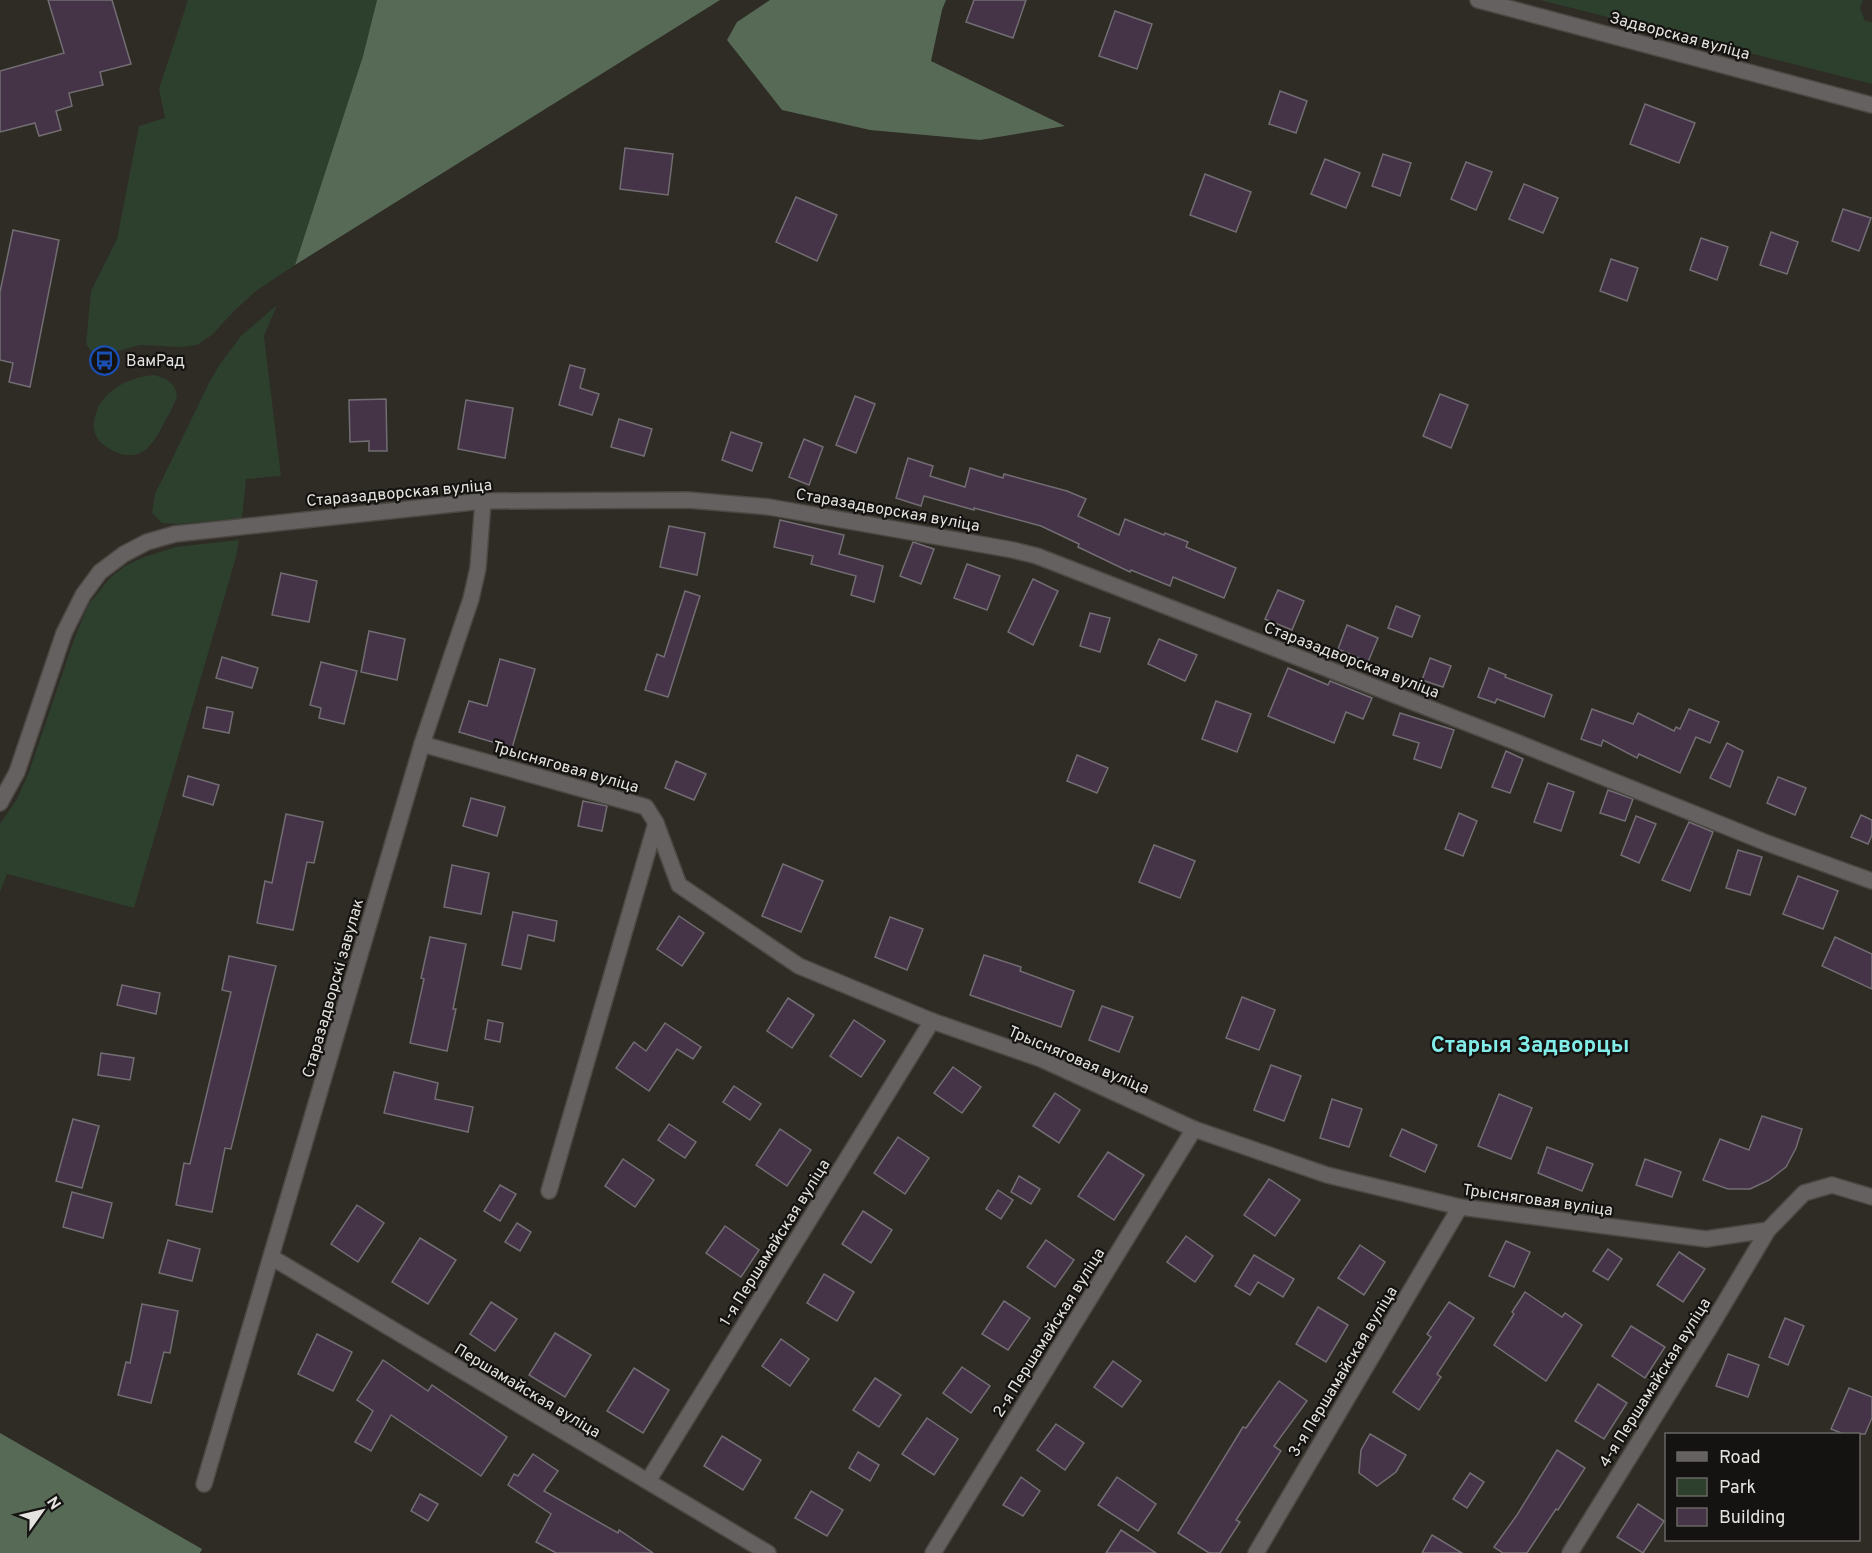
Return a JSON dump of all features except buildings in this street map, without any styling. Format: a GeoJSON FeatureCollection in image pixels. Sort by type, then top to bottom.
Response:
{"type":"FeatureCollection","features":[{"type":"Feature","properties":{"kind":"street","name":"Задворская вуліца"},"geometry":{"type":"LineString","coordinates":[[1478,0],[1872,105]]}},
{"type":"Feature","properties":{"kind":"street","name":"Старазадворская вуліца"},"geometry":{"type":"LineString","coordinates":[[0,803],[17,772],[64,633],[76,606],[100,572],[124,554],[147,542],[192,531],[483,501],[688,500],[728,502],[809,513],[1029,554],[1516,742],[1767,843],[1872,881]]}},
{"type":"Feature","properties":{"kind":"street","name":"Старазадворскі завулак"},"geometry":{"type":"LineString","coordinates":[[204,1484],[422,744],[471,599],[479,559],[483,501]]}},
{"type":"Feature","properties":{"kind":"street","name":"Трысняговая вуліца"},"geometry":{"type":"LineString","coordinates":[[422,744],[646,807],[656,823],[679,885],[799,966],[932,1021],[1041,1059],[1194,1129],[1327,1175],[1460,1207],[1706,1239],[1768,1230]]}},
{"type":"Feature","properties":{"kind":"street"},"geometry":{"type":"LineString","coordinates":[[549,1191],[656,823]]}},
{"type":"Feature","properties":{"kind":"street","name":"1-я Першамайская вуліца"},"geometry":{"type":"LineString","coordinates":[[648,1481],[932,1021]]}},
{"type":"Feature","properties":{"kind":"street","name":"2-я Першамайская вуліца"},"geometry":{"type":"LineString","coordinates":[[933,1553],[1194,1129]]}},
{"type":"Feature","properties":{"kind":"street","name":"4-я Першамайская вуліца"},"geometry":{"type":"LineString","coordinates":[[1570,1553],[1768,1230],[1804,1193],[1832,1185],[1872,1197]]}},
{"type":"Feature","properties":{"kind":"street","name":"3-я Першамайская вуліца"},"geometry":{"type":"LineString","coordinates":[[1256,1553],[1460,1207]]}},
{"type":"Feature","properties":{"kind":"street","name":"Першамайская вуліца"},"geometry":{"type":"LineString","coordinates":[[271,1257],[768,1553]]}},
{"type":"Feature","properties":{"kind":"green space"},"geometry":{"type":"Polygon","coordinates":[[[188,0],[377,0],[363,56],[295,265],[256,291],[212,335],[197,345],[181,347],[140,345],[107,354],[93,354],[86,344],[91,291],[117,239],[139,126],[165,118],[159,89],[188,0]]]}},
{"type":"Feature","properties":{"kind":"green space"},"geometry":{"type":"Polygon","coordinates":[[[377,0],[720,0],[295,265],[363,56],[377,0]]]}},
{"type":"Feature","properties":{"kind":"green space"},"geometry":{"type":"Polygon","coordinates":[[[770,0],[946,0],[931,61],[1065,126],[980,140],[870,130],[782,110],[727,40],[737,22],[770,0]]]}},
{"type":"Feature","properties":{"kind":"green space"},"geometry":{"type":"Polygon","coordinates":[[[1540,0],[1863,0],[1860,8],[1865,21],[1872,22],[1872,84],[1540,0]]]}},
{"type":"Feature","properties":{"kind":"green space"},"geometry":{"type":"Polygon","coordinates":[[[277,305],[264,336],[281,476],[246,479],[242,518],[177,524],[162,523],[152,513],[155,494],[210,381],[241,336],[277,305]]]}},
{"type":"Feature","properties":{"kind":"green space"},"geometry":{"type":"Polygon","coordinates":[[[154,375],[170,382],[177,396],[151,445],[134,455],[118,453],[105,446],[95,433],[94,422],[105,397],[127,382],[154,375]]]}},
{"type":"Feature","properties":{"kind":"green space"},"geometry":{"type":"Polygon","coordinates":[[[239,540],[134,908],[7,874],[0,892],[0,824],[17,799],[29,772],[73,642],[88,605],[110,578],[125,566],[144,557],[176,547],[239,540]]]}},
{"type":"Feature","properties":{"kind":"green space"},"geometry":{"type":"Polygon","coordinates":[[[0,1433],[202,1549],[200,1553],[0,1553],[0,1433]]]}},
{"type":"Feature","properties":{"kind":"place","name":"ВамРад"},"geometry":{"type":"Point","coordinates":[105,360]}},
{"type":"Feature","properties":{"kind":"district","name":"Старыя Задворцы"},"geometry":{"type":"Point","coordinates":[1530,1044]}}]}
